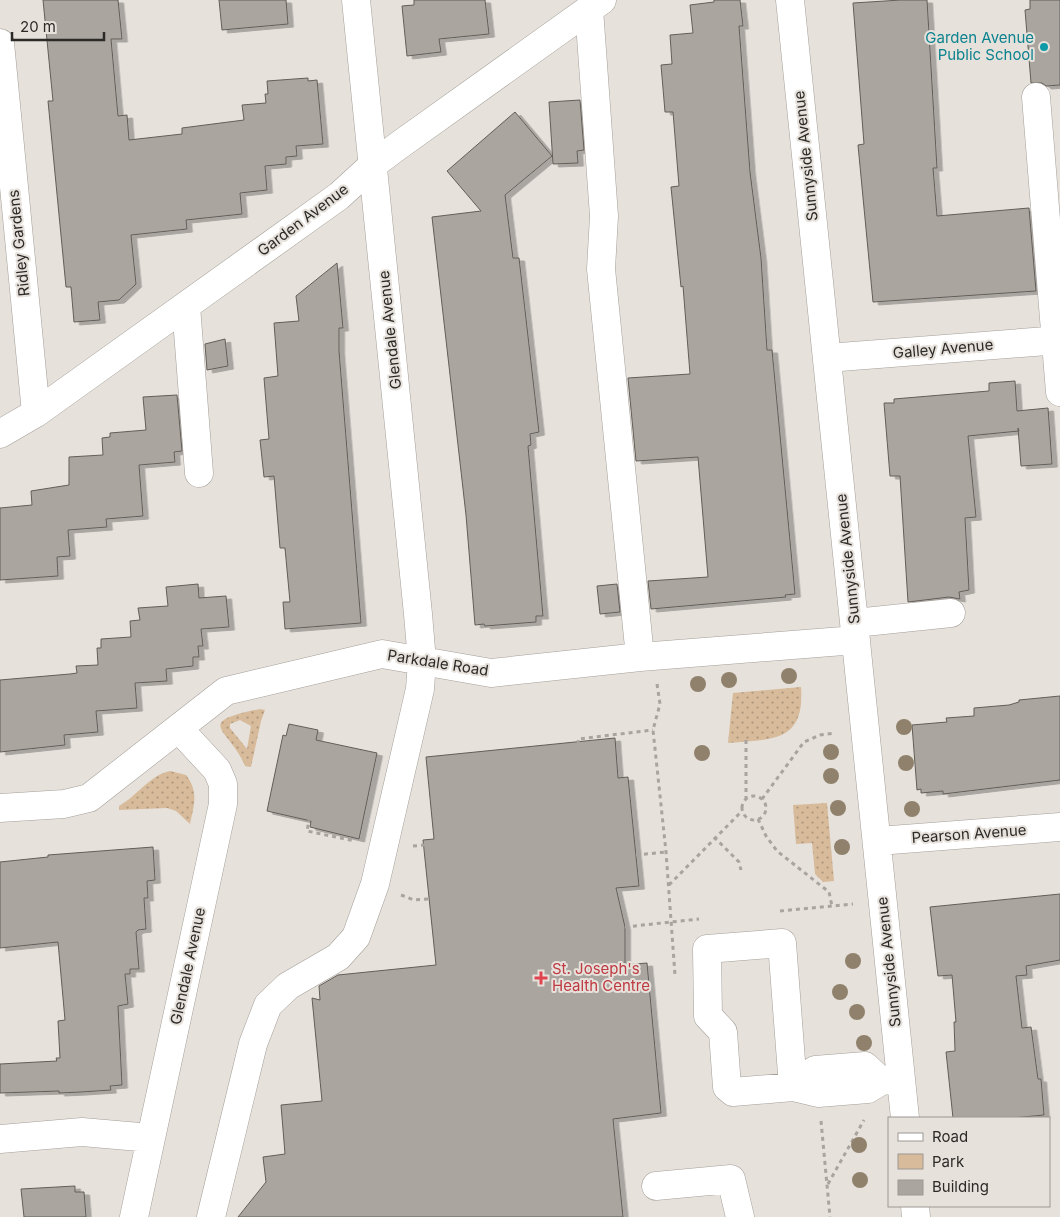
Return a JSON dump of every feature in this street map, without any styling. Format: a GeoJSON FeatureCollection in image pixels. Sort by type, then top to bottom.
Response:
{"type":"FeatureCollection","features":[{"type":"Feature","properties":{"kind":"street","name":"Glendale Avenue"},"geometry":{"type":"LineString","coordinates":[[211,1217],[253,1044],[268,1005],[288,986],[338,957],[356,937],[375,884],[420,689],[422,661],[374,164],[356,0]]}},
{"type":"Feature","properties":{"kind":"street","name":"Sunnyside Avenue"},"geometry":{"type":"LineString","coordinates":[[790,0],[878,841],[891,1080],[905,1117]]}},
{"type":"Feature","properties":{"kind":"street","name":"Garden Avenue"},"geometry":{"type":"LineString","coordinates":[[0,434],[36,413],[339,196],[374,164],[595,5]]}},
{"type":"Feature","properties":{"kind":"street"},"geometry":{"type":"LineString","coordinates":[[595,5],[604,216],[601,269],[640,657]]}},
{"type":"Feature","properties":{"kind":"street","name":"Ridley Gardens"},"geometry":{"type":"LineString","coordinates":[[0,43],[36,413]]}},
{"type":"Feature","properties":{"kind":"street"},"geometry":{"type":"LineString","coordinates":[[1036,97],[1058,340],[1060,392]]}},
{"type":"Feature","properties":{"kind":"street"},"geometry":{"type":"LineString","coordinates":[[186,306],[199,473]]}},
{"type":"Feature","properties":{"kind":"street","name":"Galley Avenue"},"geometry":{"type":"LineString","coordinates":[[827,358],[1058,340]]}},
{"type":"Feature","properties":{"kind":"street","name":"Parkdale Road"},"geometry":{"type":"LineString","coordinates":[[0,808],[64,804],[89,798],[226,691],[382,654],[491,673],[855,632],[951,613]]}},
{"type":"Feature","properties":{"kind":"street","name":"Glendale Avenue"},"geometry":{"type":"LineString","coordinates":[[134,1217],[223,804],[223,784],[217,770],[179,729]]}},
{"type":"Feature","properties":{"kind":"street","name":"Pearson Avenue"},"geometry":{"type":"LineString","coordinates":[[878,841],[1060,828]]}},
{"type":"Feature","properties":{"kind":"street"},"geometry":{"type":"LineString","coordinates":[[782,943],[805,1090],[733,1092],[727,1087],[723,1032],[708,1016],[707,950],[782,943]]}},
{"type":"Feature","properties":{"kind":"street"},"geometry":{"type":"LineString","coordinates":[[805,1090],[815,1070],[865,1066],[891,1080]]}},
{"type":"Feature","properties":{"kind":"street"},"geometry":{"type":"LineString","coordinates":[[0,1139],[82,1132],[151,1138]]}},
{"type":"Feature","properties":{"kind":"street"},"geometry":{"type":"LineString","coordinates":[[656,1186],[731,1179],[740,1217]]}},
{"type":"Feature","properties":{"kind":"path"},"geometry":{"type":"LineString","coordinates":[[657,684],[660,704],[653,730],[666,852],[676,980]]}},
{"type":"Feature","properties":{"kind":"path"},"geometry":{"type":"LineString","coordinates":[[579,752],[578,739],[653,730]]}},
{"type":"Feature","properties":{"kind":"path"},"geometry":{"type":"LineString","coordinates":[[762,800],[804,742],[820,734],[837,733]]}},
{"type":"Feature","properties":{"kind":"path"},"geometry":{"type":"LineString","coordinates":[[668,886],[714,837],[742,811],[746,799],[746,740]]}},
{"type":"Feature","properties":{"kind":"path"},"geometry":{"type":"LineString","coordinates":[[746,799],[752,796],[762,800],[766,810],[758,819]]}},
{"type":"Feature","properties":{"kind":"path"},"geometry":{"type":"LineString","coordinates":[[311,810],[307,831],[360,842]]}},
{"type":"Feature","properties":{"kind":"path"},"geometry":{"type":"LineString","coordinates":[[742,811],[746,817],[758,819]]}},
{"type":"Feature","properties":{"kind":"path"},"geometry":{"type":"LineString","coordinates":[[758,819],[766,836],[777,851],[829,892],[832,906]]}},
{"type":"Feature","properties":{"kind":"path"},"geometry":{"type":"LineString","coordinates":[[714,837],[739,862],[741,870]]}},
{"type":"Feature","properties":{"kind":"path"},"geometry":{"type":"LineString","coordinates":[[419,846],[424,845]]}},
{"type":"Feature","properties":{"kind":"path"},"geometry":{"type":"LineString","coordinates":[[636,855],[666,852]]}},
{"type":"Feature","properties":{"kind":"path"},"geometry":{"type":"LineString","coordinates":[[396,893],[414,900],[429,899]]}},
{"type":"Feature","properties":{"kind":"path"},"geometry":{"type":"LineString","coordinates":[[805,1090],[827,1186],[830,1217]]}},
{"type":"Feature","properties":{"kind":"path"},"geometry":{"type":"LineString","coordinates":[[827,1186],[868,1113]]}},
{"type":"Feature","properties":{"kind":"green space"},"geometry":{"type":"Polygon","coordinates":[[[801,687],[801,705],[797,719],[791,728],[771,738],[728,743],[733,693],[801,687]]]}},
{"type":"Feature","properties":{"kind":"green space"},"geometry":{"type":"Polygon","coordinates":[[[260,709],[265,710],[251,767],[245,766],[239,753],[221,728],[221,723],[226,718],[260,709]],[[240,720],[230,724],[230,728],[247,749],[251,726],[240,720]]]}},
{"type":"Feature","properties":{"kind":"green space"},"geometry":{"type":"Polygon","coordinates":[[[170,771],[186,775],[193,787],[194,799],[190,824],[176,811],[167,808],[119,810],[119,806],[150,781],[170,771]]]}},
{"type":"Feature","properties":{"kind":"green space"},"geometry":{"type":"Polygon","coordinates":[[[827,803],[834,881],[823,882],[815,874],[812,843],[796,844],[793,805],[827,803]]]}},
{"type":"Feature","properties":{"kind":"building"},"geometry":{"type":"Polygon","coordinates":[[[43,0],[118,0],[122,39],[111,39],[118,116],[127,115],[129,140],[182,134],[182,128],[244,120],[242,105],[266,103],[265,94],[268,94],[267,81],[308,78],[308,81],[317,80],[323,144],[296,146],[297,156],[286,157],[286,164],[265,166],[267,190],[240,193],[242,214],[186,220],[187,229],[131,235],[136,284],[119,300],[98,302],[100,320],[74,322],[71,287],[66,287],[48,101],[53,101],[43,0]]]}},
{"type":"Feature","properties":{"kind":"building"},"geometry":{"type":"Polygon","coordinates":[[[219,0],[286,0],[288,24],[222,30],[219,0]]]}},
{"type":"Feature","properties":{"kind":"building"},"geometry":{"type":"Polygon","coordinates":[[[414,0],[485,0],[489,34],[439,39],[441,52],[407,56],[402,6],[414,5],[414,0]]]}},
{"type":"Feature","properties":{"kind":"building"},"geometry":{"type":"Polygon","coordinates":[[[714,0],[740,0],[743,26],[739,26],[750,172],[761,258],[767,350],[772,350],[795,594],[785,595],[786,597],[651,609],[648,581],[708,577],[698,457],[636,461],[628,378],[690,374],[683,286],[681,287],[671,187],[679,186],[673,112],[665,112],[661,65],[672,64],[670,35],[693,33],[690,5],[714,2],[714,0]]]}},
{"type":"Feature","properties":{"kind":"building"},"geometry":{"type":"Polygon","coordinates":[[[927,0],[937,168],[933,168],[937,216],[1029,208],[1036,291],[873,302],[858,145],[864,144],[853,3],[927,0]]]}},
{"type":"Feature","properties":{"kind":"building","name":"Garden Avenue Public School"},"geometry":{"type":"Polygon","coordinates":[[[1030,0],[1060,0],[1060,85],[1046,86],[1042,83],[1031,83],[1025,10],[1030,9],[1030,0]]]}},
{"type":"Feature","properties":{"kind":"building"},"geometry":{"type":"Polygon","coordinates":[[[580,100],[584,150],[577,151],[578,163],[553,164],[549,102],[580,100]]]}},
{"type":"Feature","properties":{"kind":"building"},"geometry":{"type":"Polygon","coordinates":[[[515,112],[552,156],[505,195],[513,258],[519,258],[539,432],[530,434],[531,445],[528,446],[543,616],[536,616],[536,622],[485,626],[484,624],[475,625],[466,515],[432,217],[481,211],[447,171],[515,112]]]}},
{"type":"Feature","properties":{"kind":"building"},"geometry":{"type":"Polygon","coordinates":[[[337,263],[343,328],[339,328],[339,351],[361,623],[285,629],[283,602],[290,602],[285,548],[280,548],[274,476],[264,477],[260,440],[269,439],[264,378],[278,376],[274,323],[299,321],[296,296],[337,263]]]}},
{"type":"Feature","properties":{"kind":"building"},"geometry":{"type":"Polygon","coordinates":[[[225,339],[228,366],[207,370],[205,344],[225,339]]]}},
{"type":"Feature","properties":{"kind":"building"},"geometry":{"type":"Polygon","coordinates":[[[1015,381],[1017,411],[1048,408],[1052,464],[1021,466],[1018,431],[968,436],[976,517],[965,518],[969,590],[959,592],[960,599],[949,597],[908,602],[900,476],[890,476],[884,403],[894,403],[894,399],[989,391],[989,383],[1015,381]]]}},
{"type":"Feature","properties":{"kind":"building"},"geometry":{"type":"Polygon","coordinates":[[[177,395],[182,451],[174,452],[175,462],[139,465],[143,516],[106,519],[107,527],[68,530],[70,556],[57,557],[58,576],[0,580],[0,508],[32,505],[31,491],[69,485],[69,457],[103,455],[102,438],[110,437],[110,433],[146,430],[143,397],[177,395]]]}},
{"type":"Feature","properties":{"kind":"building"},"geometry":{"type":"Polygon","coordinates":[[[198,584],[199,598],[226,596],[229,627],[201,629],[203,646],[198,646],[199,657],[193,657],[193,666],[166,669],[167,681],[135,683],[137,708],[96,711],[98,732],[64,735],[65,745],[0,752],[0,680],[77,673],[76,666],[98,665],[97,648],[101,648],[101,639],[131,637],[130,621],[140,620],[138,608],[168,606],[166,587],[198,584]]]}},
{"type":"Feature","properties":{"kind":"building"},"geometry":{"type":"Polygon","coordinates":[[[617,584],[620,612],[600,614],[597,586],[617,584]]]}},
{"type":"Feature","properties":{"kind":"building"},"geometry":{"type":"Polygon","coordinates":[[[1060,696],[1060,780],[943,794],[943,791],[921,793],[921,789],[917,790],[912,725],[947,722],[946,718],[974,716],[974,708],[1009,705],[1019,702],[1019,700],[1060,696]]]}},
{"type":"Feature","properties":{"kind":"building"},"geometry":{"type":"Polygon","coordinates":[[[289,724],[318,730],[316,740],[377,753],[359,839],[310,827],[311,821],[267,811],[283,735],[286,736],[289,724]]]}},
{"type":"Feature","properties":{"kind":"building"},"geometry":{"type":"Polygon","coordinates":[[[615,738],[618,778],[628,777],[639,886],[616,888],[625,927],[625,965],[647,963],[661,1113],[613,1119],[623,1217],[238,1217],[266,1182],[263,1157],[285,1154],[281,1105],[322,1101],[312,998],[320,1000],[319,986],[338,975],[436,965],[423,840],[434,839],[426,757],[615,738]]]}},
{"type":"Feature","properties":{"kind":"building"},"geometry":{"type":"Polygon","coordinates":[[[153,847],[155,880],[147,881],[148,898],[144,898],[146,929],[136,932],[139,969],[130,969],[130,974],[125,974],[128,1004],[118,1006],[122,1085],[110,1086],[111,1090],[81,1092],[0,1093],[0,1064],[57,1061],[56,1058],[60,1058],[58,1021],[65,1020],[58,942],[0,948],[0,862],[48,857],[48,855],[153,847]]]}},
{"type":"Feature","properties":{"kind":"building"},"geometry":{"type":"Polygon","coordinates":[[[1060,894],[1060,960],[1026,966],[1027,975],[1016,976],[1022,1028],[1031,1027],[1038,1079],[1041,1079],[1044,1115],[1023,1117],[953,1117],[946,1052],[955,1051],[954,1022],[956,1022],[952,975],[938,976],[930,907],[1060,894]]]}},
{"type":"Feature","properties":{"kind":"building"},"geometry":{"type":"Polygon","coordinates":[[[75,1186],[75,1192],[84,1192],[86,1217],[24,1217],[21,1189],[75,1186]]]}},
{"type":"Feature","properties":{"kind":"place","name":"Garden Avenue Public School"},"geometry":{"type":"Point","coordinates":[1044,47]}},
{"type":"Feature","properties":{"kind":"place","name":"St. Joseph's Health Centre"},"geometry":{"type":"Point","coordinates":[541,978]}}]}
